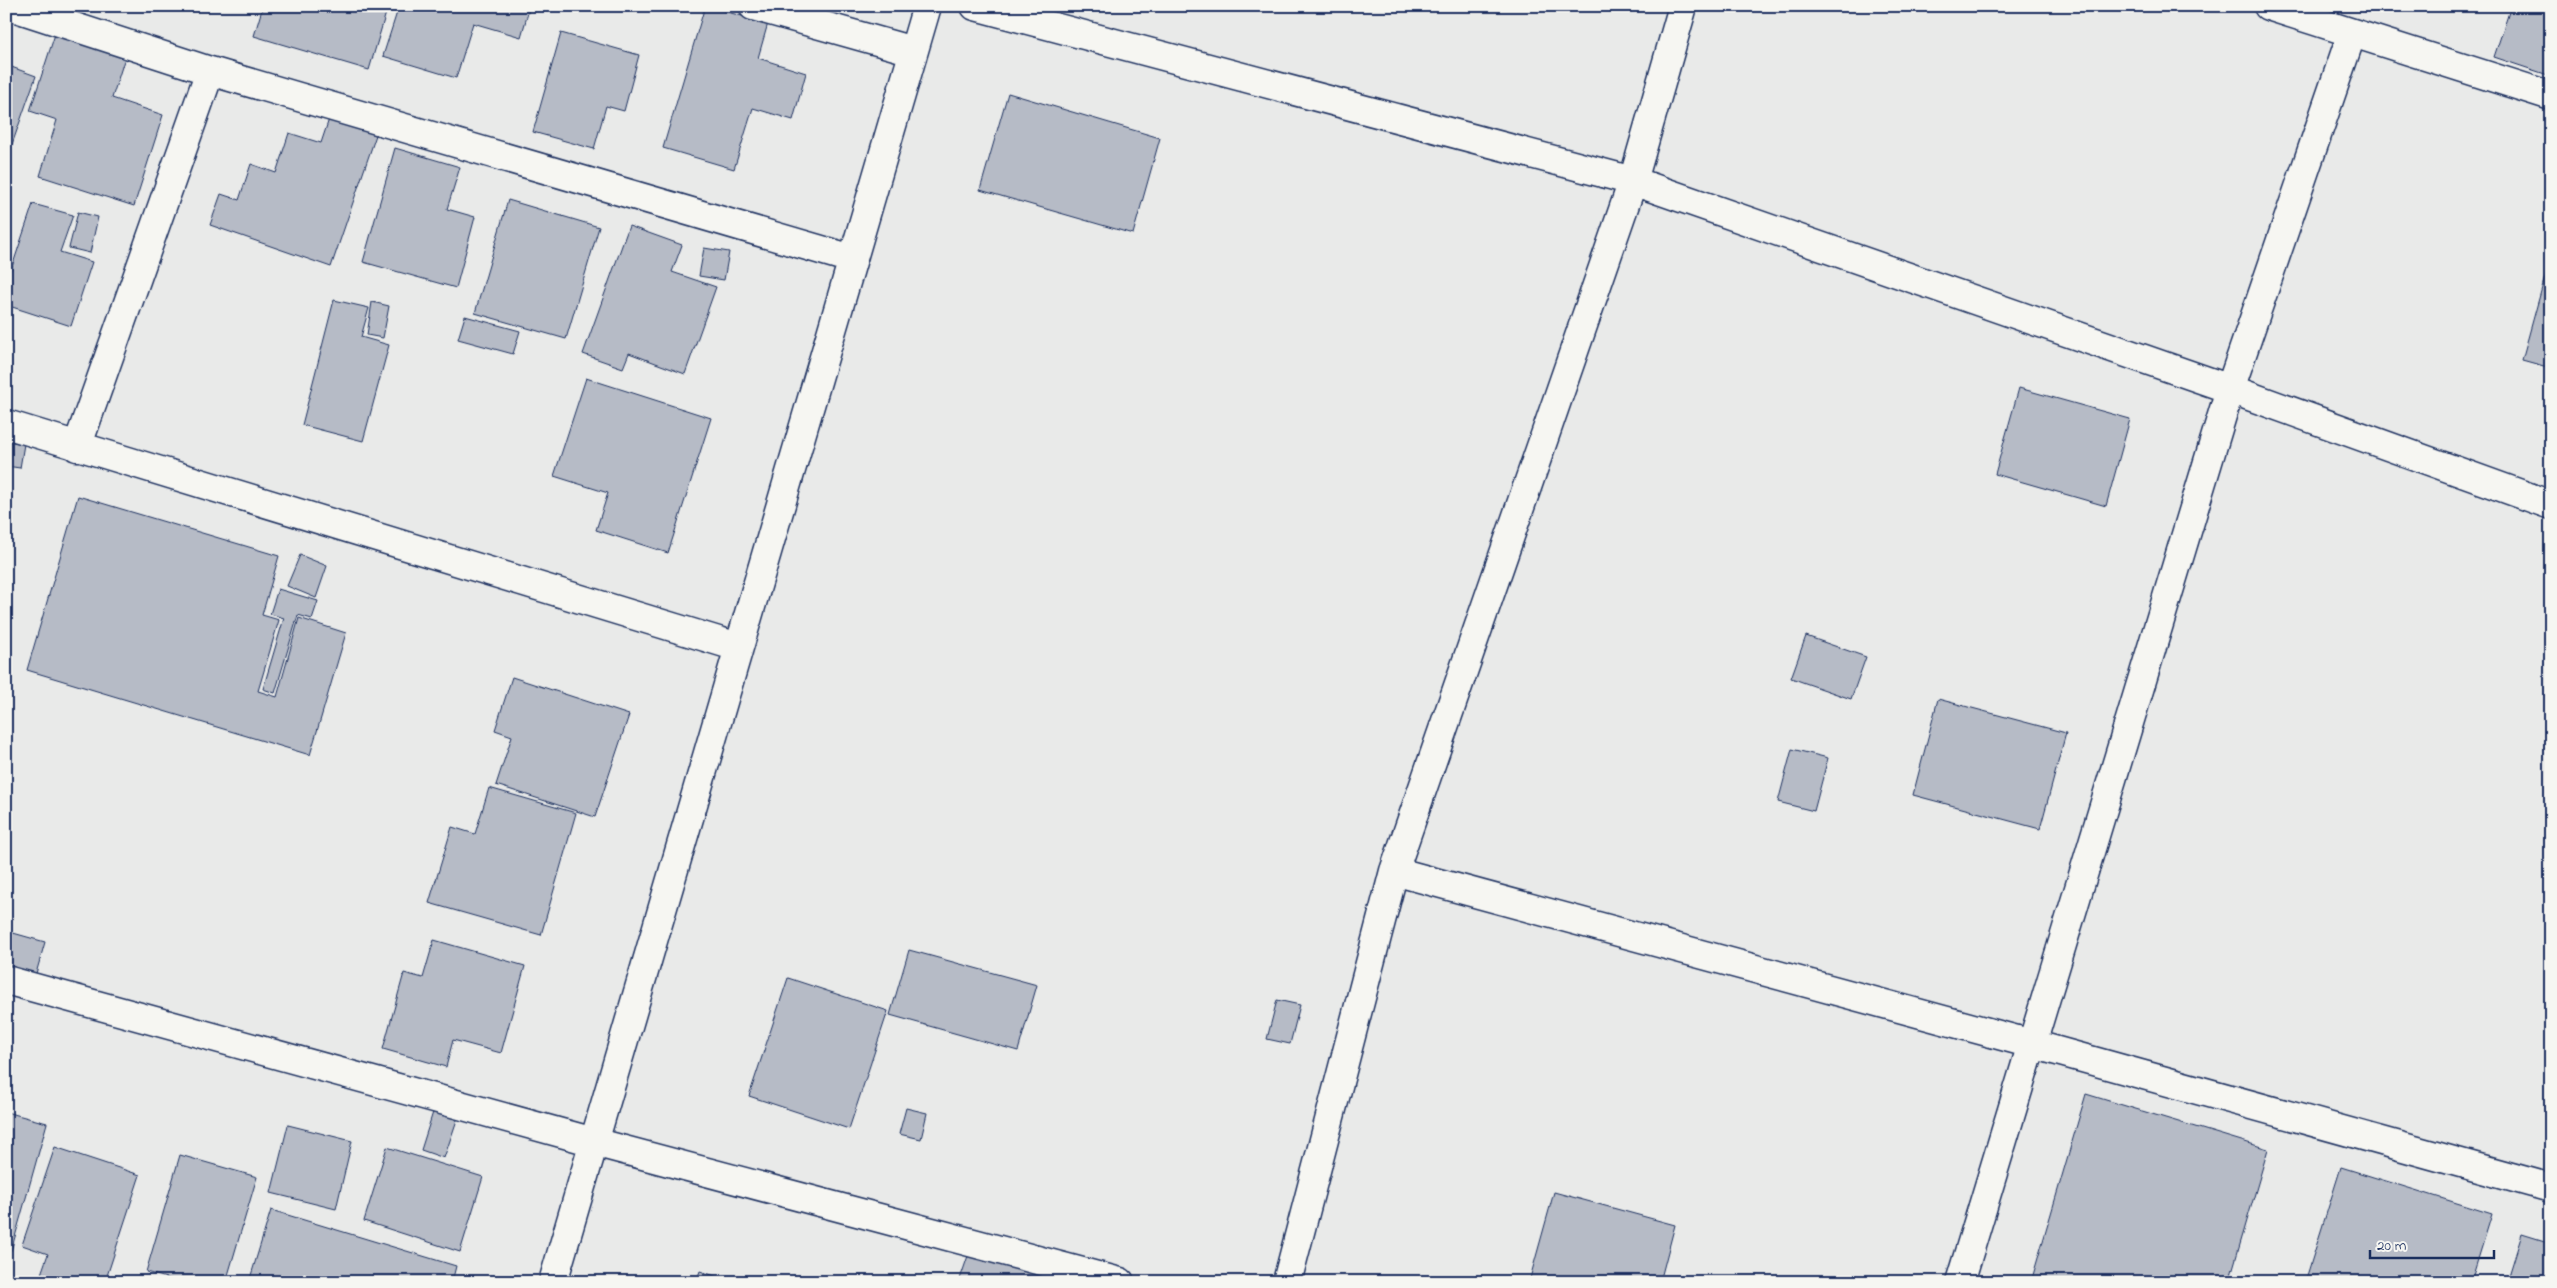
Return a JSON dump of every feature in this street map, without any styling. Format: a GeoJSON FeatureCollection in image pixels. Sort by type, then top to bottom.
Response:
{"type":"FeatureCollection","features":[{"type":"Feature","properties":{"kind":"street"},"geometry":{"type":"LineString","coordinates":[[10,6],[210,71],[852,260]]}},
{"type":"Feature","properties":{"kind":"street"},"geometry":{"type":"LineString","coordinates":[[753,6],[913,51]]}},
{"type":"Feature","properties":{"kind":"street"},"geometry":{"type":"LineString","coordinates":[[553,1282],[927,6]]}},
{"type":"Feature","properties":{"kind":"street"},"geometry":{"type":"LineString","coordinates":[[975,6],[1633,181],[2230,389],[2551,505]]}},
{"type":"Feature","properties":{"kind":"street"},"geometry":{"type":"LineString","coordinates":[[1287,1282],[1394,871],[1633,181],[1683,6]]}},
{"type":"Feature","properties":{"kind":"street"},"geometry":{"type":"LineString","coordinates":[[2268,6],[2551,96]]}},
{"type":"Feature","properties":{"kind":"street"},"geometry":{"type":"LineString","coordinates":[[1960,1282],[2230,389],[2352,33]]}},
{"type":"Feature","properties":{"kind":"street"},"geometry":{"type":"LineString","coordinates":[[78,447],[210,71]]}},
{"type":"Feature","properties":{"kind":"street"},"geometry":{"type":"LineString","coordinates":[[6,424],[738,647]]}},
{"type":"Feature","properties":{"kind":"street"},"geometry":{"type":"LineString","coordinates":[[1394,871],[2032,1044],[2551,1188]]}},
{"type":"Feature","properties":{"kind":"street"},"geometry":{"type":"LineString","coordinates":[[6,980],[594,1142],[1120,1282]]}},
{"type":"Feature","properties":{"kind":"building"},"geometry":{"type":"Polygon","coordinates":[[[263,6],[388,6],[369,70],[254,36],[263,6]]]}},
{"type":"Feature","properties":{"kind":"building"},"geometry":{"type":"Polygon","coordinates":[[[399,6],[530,6],[521,37],[473,23],[456,78],[383,56],[399,6]]]}},
{"type":"Feature","properties":{"kind":"building"},"geometry":{"type":"Polygon","coordinates":[[[705,6],[768,23],[758,58],[806,73],[793,120],[753,108],[734,169],[663,148],[705,6]]]}},
{"type":"Feature","properties":{"kind":"building"},"geometry":{"type":"Polygon","coordinates":[[[2511,6],[2551,6],[2551,76],[2494,57],[2511,6]]]}},
{"type":"Feature","properties":{"kind":"building"},"geometry":{"type":"Polygon","coordinates":[[[57,28],[127,51],[112,98],[163,115],[134,206],[40,176],[57,120],[30,111],[57,28]]]}},
{"type":"Feature","properties":{"kind":"building"},"geometry":{"type":"Polygon","coordinates":[[[561,33],[639,55],[624,111],[606,106],[594,149],[533,132],[561,33]]]}},
{"type":"Feature","properties":{"kind":"building"},"geometry":{"type":"Polygon","coordinates":[[[6,65],[36,76],[10,150],[6,149],[6,65]]]}},
{"type":"Feature","properties":{"kind":"building"},"geometry":{"type":"Polygon","coordinates":[[[1008,93],[1160,138],[1133,234],[980,190],[1008,93]]]}},
{"type":"Feature","properties":{"kind":"building"},"geometry":{"type":"Polygon","coordinates":[[[329,119],[376,135],[331,267],[210,225],[221,194],[239,200],[251,164],[276,173],[289,133],[321,143],[329,119]]]}},
{"type":"Feature","properties":{"kind":"building"},"geometry":{"type":"Polygon","coordinates":[[[395,148],[460,167],[447,209],[475,217],[456,288],[363,262],[395,148]]]}},
{"type":"Feature","properties":{"kind":"building"},"geometry":{"type":"Polygon","coordinates":[[[508,200],[599,227],[566,339],[475,313],[508,200]]]}},
{"type":"Feature","properties":{"kind":"building"},"geometry":{"type":"Polygon","coordinates":[[[33,204],[73,215],[60,252],[92,262],[71,326],[6,305],[6,285],[33,204]]]}},
{"type":"Feature","properties":{"kind":"building"},"geometry":{"type":"Polygon","coordinates":[[[78,212],[98,217],[90,253],[69,248],[78,212]]]}},
{"type":"Feature","properties":{"kind":"building"},"geometry":{"type":"Polygon","coordinates":[[[629,226],[682,245],[672,272],[716,287],[685,374],[629,353],[623,368],[583,354],[629,226]]]}},
{"type":"Feature","properties":{"kind":"building"},"geometry":{"type":"Polygon","coordinates":[[[704,248],[729,252],[724,280],[699,276],[704,248]]]}},
{"type":"Feature","properties":{"kind":"building"},"geometry":{"type":"Polygon","coordinates":[[[2551,255],[2551,368],[2522,360],[2551,255]]]}},
{"type":"Feature","properties":{"kind":"building"},"geometry":{"type":"Polygon","coordinates":[[[334,300],[369,308],[361,337],[389,345],[363,441],[302,425],[334,300]]]}},
{"type":"Feature","properties":{"kind":"building"},"geometry":{"type":"Polygon","coordinates":[[[372,302],[389,306],[383,338],[367,335],[372,302]]]}},
{"type":"Feature","properties":{"kind":"building"},"geometry":{"type":"Polygon","coordinates":[[[465,316],[520,331],[513,354],[458,339],[465,316]]]}},
{"type":"Feature","properties":{"kind":"building"},"geometry":{"type":"Polygon","coordinates":[[[586,378],[711,418],[668,553],[596,530],[608,493],[554,476],[586,378]]]}},
{"type":"Feature","properties":{"kind":"building"},"geometry":{"type":"Polygon","coordinates":[[[2019,388],[2130,419],[2106,506],[1995,474],[2019,388]]]}},
{"type":"Feature","properties":{"kind":"building"},"geometry":{"type":"Polygon","coordinates":[[[6,441],[24,444],[20,468],[6,466],[6,441]]]}},
{"type":"Feature","properties":{"kind":"building"},"geometry":{"type":"Polygon","coordinates":[[[78,496],[279,556],[262,615],[279,620],[258,691],[277,697],[299,618],[346,633],[310,755],[27,670],[78,496]]]}},
{"type":"Feature","properties":{"kind":"building"},"geometry":{"type":"Polygon","coordinates":[[[300,555],[327,566],[316,598],[287,586],[300,555]]]}},
{"type":"Feature","properties":{"kind":"building"},"geometry":{"type":"Polygon","coordinates":[[[278,589],[318,601],[312,619],[298,615],[275,693],[263,689],[284,618],[270,614],[278,589]]]}},
{"type":"Feature","properties":{"kind":"building"},"geometry":{"type":"Polygon","coordinates":[[[1806,636],[1866,657],[1851,699],[1791,678],[1806,636]]]}},
{"type":"Feature","properties":{"kind":"building"},"geometry":{"type":"Polygon","coordinates":[[[512,677],[629,715],[595,817],[496,785],[512,736],[495,730],[512,677]]]}},
{"type":"Feature","properties":{"kind":"building"},"geometry":{"type":"Polygon","coordinates":[[[1938,699],[2066,733],[2040,829],[1913,795],[1938,699]]]}},
{"type":"Feature","properties":{"kind":"building"},"geometry":{"type":"Polygon","coordinates":[[[1792,749],[1828,758],[1814,811],[1778,802],[1792,749]]]}},
{"type":"Feature","properties":{"kind":"building"},"geometry":{"type":"Polygon","coordinates":[[[489,788],[576,813],[541,935],[429,903],[452,827],[475,834],[489,788]]]}},
{"type":"Feature","properties":{"kind":"building"},"geometry":{"type":"Polygon","coordinates":[[[6,931],[45,942],[35,977],[6,969],[6,931]]]}},
{"type":"Feature","properties":{"kind":"building"},"geometry":{"type":"Polygon","coordinates":[[[434,940],[525,966],[501,1053],[453,1040],[446,1067],[383,1049],[404,973],[423,978],[434,940]]]}},
{"type":"Feature","properties":{"kind":"building"},"geometry":{"type":"Polygon","coordinates":[[[909,950],[1037,985],[1018,1051],[890,1015],[909,950]]]}},
{"type":"Feature","properties":{"kind":"building"},"geometry":{"type":"Polygon","coordinates":[[[788,978],[888,1011],[849,1129],[749,1096],[788,978]]]}},
{"type":"Feature","properties":{"kind":"building"},"geometry":{"type":"Polygon","coordinates":[[[1277,1000],[1300,1005],[1290,1044],[1267,1039],[1277,1000]]]}},
{"type":"Feature","properties":{"kind":"building"},"geometry":{"type":"Polygon","coordinates":[[[2086,1094],[2268,1149],[2229,1282],[2031,1282],[2086,1094]]]}},
{"type":"Feature","properties":{"kind":"building"},"geometry":{"type":"Polygon","coordinates":[[[906,1108],[927,1113],[921,1139],[899,1134],[906,1108]]]}},
{"type":"Feature","properties":{"kind":"building"},"geometry":{"type":"Polygon","coordinates":[[[434,1109],[458,1117],[444,1158],[421,1150],[434,1109]]]}},
{"type":"Feature","properties":{"kind":"building"},"geometry":{"type":"Polygon","coordinates":[[[6,1112],[47,1123],[11,1251],[6,1250],[6,1112]]]}},
{"type":"Feature","properties":{"kind":"building"},"geometry":{"type":"Polygon","coordinates":[[[288,1125],[352,1141],[336,1209],[271,1193],[288,1125]]]}},
{"type":"Feature","properties":{"kind":"building"},"geometry":{"type":"Polygon","coordinates":[[[55,1147],[140,1175],[105,1282],[54,1282],[40,1277],[48,1254],[22,1245],[55,1147]]]}},
{"type":"Feature","properties":{"kind":"building"},"geometry":{"type":"Polygon","coordinates":[[[387,1147],[483,1177],[460,1252],[364,1221],[387,1147]]]}},
{"type":"Feature","properties":{"kind":"building"},"geometry":{"type":"Polygon","coordinates":[[[180,1155],[257,1177],[226,1282],[180,1282],[146,1272],[180,1155]]]}},
{"type":"Feature","properties":{"kind":"building"},"geometry":{"type":"Polygon","coordinates":[[[2341,1167],[2492,1214],[2471,1282],[2305,1282],[2341,1167]]]}},
{"type":"Feature","properties":{"kind":"building"},"geometry":{"type":"Polygon","coordinates":[[[1554,1192],[1675,1225],[1660,1282],[1529,1282],[1554,1192]]]}},
{"type":"Feature","properties":{"kind":"building"},"geometry":{"type":"Polygon","coordinates":[[[271,1210],[456,1266],[452,1282],[249,1282],[271,1210]]]}},
{"type":"Feature","properties":{"kind":"building"},"geometry":{"type":"Polygon","coordinates":[[[2522,1234],[2551,1243],[2551,1282],[2507,1282],[2522,1234]]]}},
{"type":"Feature","properties":{"kind":"building"},"geometry":{"type":"Polygon","coordinates":[[[970,1250],[1066,1282],[959,1282],[970,1250]]]}},
{"type":"Feature","properties":{"kind":"building"},"geometry":{"type":"Polygon","coordinates":[[[700,1271],[733,1282],[696,1282],[700,1271]]]}}]}
